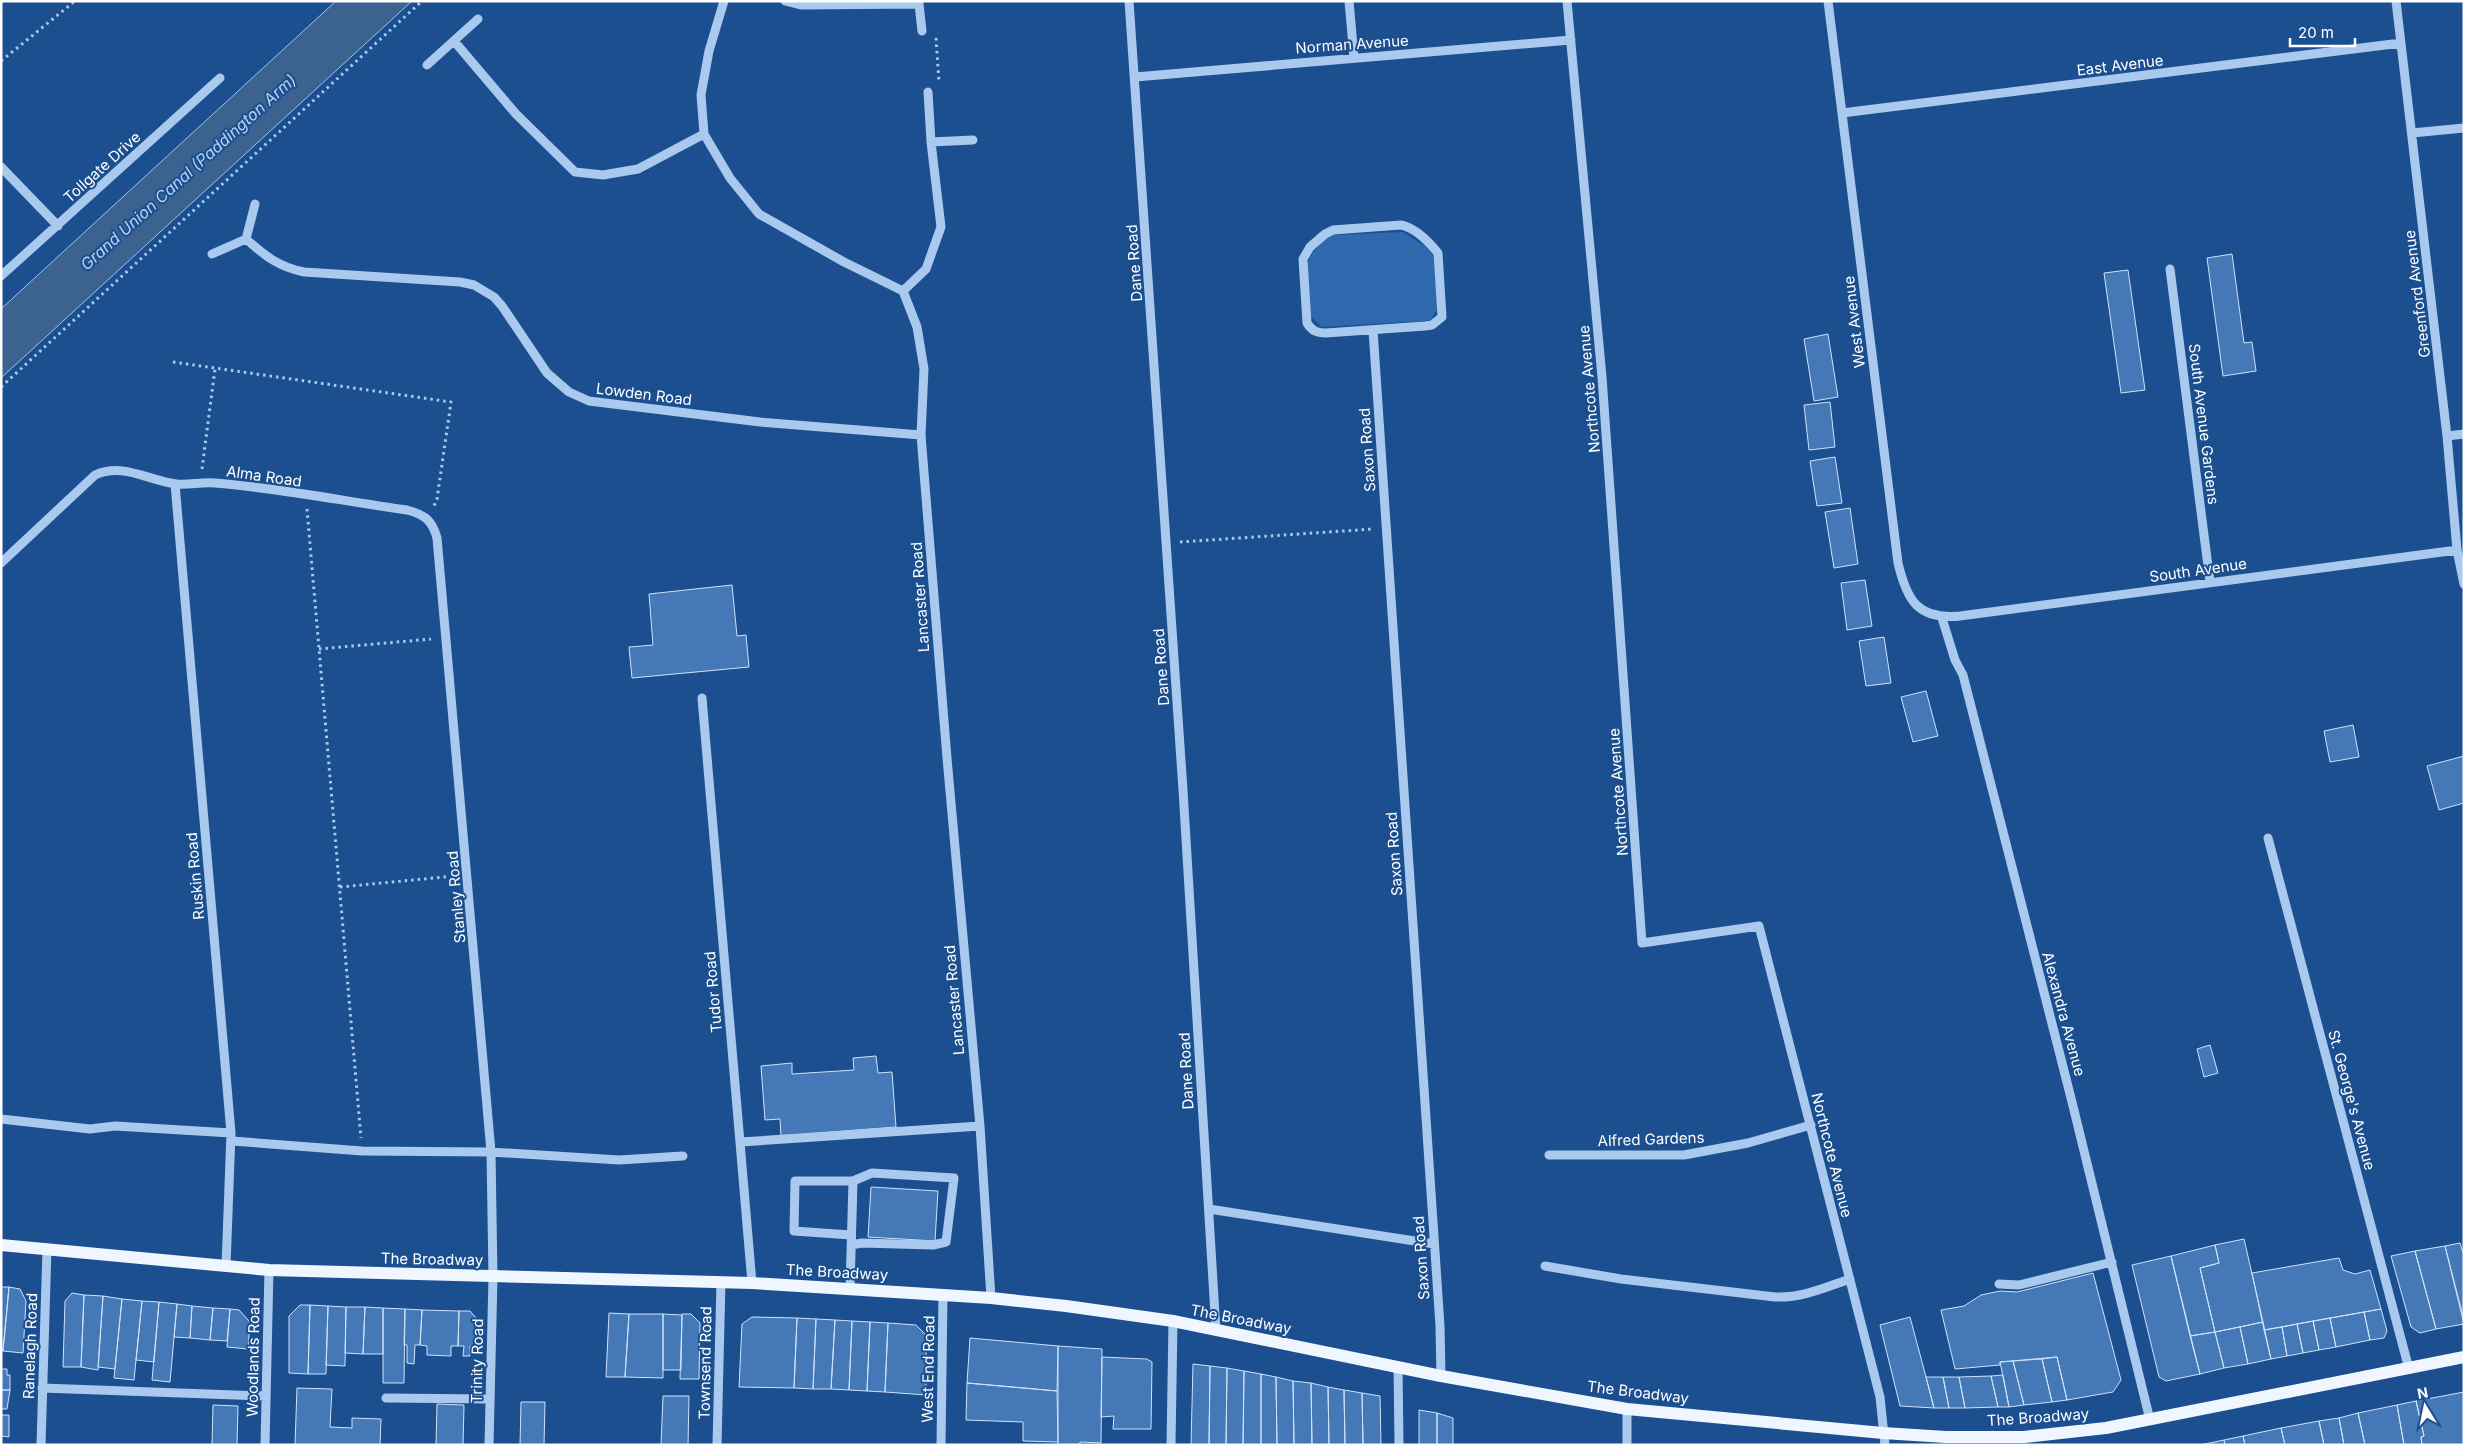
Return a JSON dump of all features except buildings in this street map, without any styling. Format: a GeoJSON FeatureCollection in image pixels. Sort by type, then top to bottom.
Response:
{"type":"FeatureCollection","features":[{"type":"Feature","properties":{"kind":"main road","name":"The Broadway"},"geometry":{"type":"LineString","coordinates":[[1,1245],[269,1270],[752,1283],[991,1298],[1173,1321],[1442,1376],[1627,1409],[1884,1439],[2024,1437],[2106,1428],[2464,1357]]}},
{"type":"Feature","properties":{"kind":"street"},"geometry":{"type":"LineString","coordinates":[[724,1],[709,51],[701,95],[704,134],[730,178],[759,214],[844,262],[902,290],[926,269],[940,227],[928,92]]}},
{"type":"Feature","properties":{"kind":"street"},"geometry":{"type":"LineString","coordinates":[[785,1],[801,5],[919,3],[922,31]]}},
{"type":"Feature","properties":{"kind":"street","name":"Dane Road"},"geometry":{"type":"LineString","coordinates":[[1129,1],[1166,542],[1216,1331]]}},
{"type":"Feature","properties":{"kind":"street"},"geometry":{"type":"LineString","coordinates":[[1350,1],[1354,58]]}},
{"type":"Feature","properties":{"kind":"street","name":"Northcote Avenue"},"geometry":{"type":"LineString","coordinates":[[1567,1],[1602,377],[1642,943],[1759,926],[1880,1397],[1884,1439]]}},
{"type":"Feature","properties":{"kind":"street","name":"West Avenue"},"geometry":{"type":"LineString","coordinates":[[1828,1],[1898,563],[1902,581],[1913,602],[1927,614],[1942,618]]}},
{"type":"Feature","properties":{"kind":"street","name":"Greenford Avenue"},"geometry":{"type":"LineString","coordinates":[[2396,1],[2447,436],[2457,550],[2464,584]]}},
{"type":"Feature","properties":{"kind":"street"},"geometry":{"type":"LineString","coordinates":[[427,65],[478,20]]}},
{"type":"Feature","properties":{"kind":"street"},"geometry":{"type":"LineString","coordinates":[[454,40],[516,114],[576,172],[603,175],[638,169],[704,134]]}},
{"type":"Feature","properties":{"kind":"street","name":"Norman Avenue"},"geometry":{"type":"LineString","coordinates":[[1135,77],[1571,40]]}},
{"type":"Feature","properties":{"kind":"street","name":"East Avenue"},"geometry":{"type":"LineString","coordinates":[[1842,113],[2401,43]]}},
{"type":"Feature","properties":{"kind":"street","name":"Tollgate Drive"},"geometry":{"type":"LineString","coordinates":[[1,276],[220,78]]}},
{"type":"Feature","properties":{"kind":"street"},"geometry":{"type":"LineString","coordinates":[[2412,133],[2464,128]]}},
{"type":"Feature","properties":{"kind":"street"},"geometry":{"type":"LineString","coordinates":[[931,142],[973,140]]}},
{"type":"Feature","properties":{"kind":"street"},"geometry":{"type":"LineString","coordinates":[[1,167],[58,226]]}},
{"type":"Feature","properties":{"kind":"street"},"geometry":{"type":"LineString","coordinates":[[212,254],[246,239],[255,204]]}},
{"type":"Feature","properties":{"kind":"street"},"geometry":{"type":"LineString","coordinates":[[1407,226],[1418,233],[1438,253],[1442,317],[1432,325],[1373,330],[1319,333],[1310,328],[1306,316],[1303,260],[1310,247],[1329,231],[1407,226]]}},
{"type":"Feature","properties":{"kind":"street","name":"Lowden Road"},"geometry":{"type":"LineString","coordinates":[[246,239],[268,259],[286,269],[304,272],[441,280],[474,285],[494,297],[502,306],[547,373],[569,392],[589,401],[760,422],[921,434]]}},
{"type":"Feature","properties":{"kind":"street","name":"South Avenue Gardens"},"geometry":{"type":"LineString","coordinates":[[2170,269],[2210,582]]}},
{"type":"Feature","properties":{"kind":"street","name":"Lancaster Road"},"geometry":{"type":"LineString","coordinates":[[902,290],[917,327],[924,369],[921,434],[946,758],[980,1126],[991,1298]]}},
{"type":"Feature","properties":{"kind":"street","name":"Saxon Road"},"geometry":{"type":"LineString","coordinates":[[1373,330],[1442,1376]]}},
{"type":"Feature","properties":{"kind":"street"},"geometry":{"type":"LineString","coordinates":[[2447,436],[2464,434]]}},
{"type":"Feature","properties":{"kind":"street","name":"Alma Road"},"geometry":{"type":"LineString","coordinates":[[1,563],[95,475],[103,471],[121,470],[175,484],[201,483],[270,489],[407,510],[428,518]]}},
{"type":"Feature","properties":{"kind":"street","name":"Ruskin Road"},"geometry":{"type":"LineString","coordinates":[[175,484],[232,1137],[226,1266]]}},
{"type":"Feature","properties":{"kind":"street","name":"Stanley Road"},"geometry":{"type":"LineString","coordinates":[[428,518],[437,538],[492,1152],[493,1277]]}},
{"type":"Feature","properties":{"kind":"street","name":"South Avenue"},"geometry":{"type":"LineString","coordinates":[[1942,618],[2457,550]]}},
{"type":"Feature","properties":{"kind":"street","name":"Alexandra Avenue"},"geometry":{"type":"LineString","coordinates":[[1942,618],[1955,660],[1963,675],[2112,1262],[2150,1420]]}},
{"type":"Feature","properties":{"kind":"street","name":"Tudor Road"},"geometry":{"type":"LineString","coordinates":[[702,698],[752,1283]]}},
{"type":"Feature","properties":{"kind":"street","name":"St. George's Avenue"},"geometry":{"type":"LineString","coordinates":[[2268,838],[2409,1368]]}},
{"type":"Feature","properties":{"kind":"street"},"geometry":{"type":"LineString","coordinates":[[1,1118],[90,1129],[114,1126],[362,1151],[492,1152],[619,1160],[683,1156]]}},
{"type":"Feature","properties":{"kind":"street","name":"Alfred Gardens"},"geometry":{"type":"LineString","coordinates":[[1549,1155],[1684,1155],[1739,1145],[1811,1125]]}},
{"type":"Feature","properties":{"kind":"street"},"geometry":{"type":"LineString","coordinates":[[740,1142],[980,1126]]}},
{"type":"Feature","properties":{"kind":"street"},"geometry":{"type":"LineString","coordinates":[[851,1235],[794,1232],[795,1181],[853,1181],[872,1173],[954,1178],[946,1242],[933,1245],[862,1243],[851,1245]]}},
{"type":"Feature","properties":{"kind":"street"},"geometry":{"type":"LineString","coordinates":[[850,1289],[853,1181]]}},
{"type":"Feature","properties":{"kind":"street"},"geometry":{"type":"LineString","coordinates":[[1209,1209],[1434,1244]]}},
{"type":"Feature","properties":{"kind":"street","name":"Ranelagh Road"},"geometry":{"type":"LineString","coordinates":[[41,1445],[47,1248]]}},
{"type":"Feature","properties":{"kind":"street"},"geometry":{"type":"LineString","coordinates":[[1999,1284],[2019,1285],[2112,1262]]}},
{"type":"Feature","properties":{"kind":"street"},"geometry":{"type":"LineString","coordinates":[[1545,1266],[1621,1279],[1775,1298],[1793,1298],[1810,1294],[1850,1279]]}},
{"type":"Feature","properties":{"kind":"street","name":"Woodlands Road"},"geometry":{"type":"LineString","coordinates":[[265,1445],[269,1270]]}},
{"type":"Feature","properties":{"kind":"street","name":"Trinity Road"},"geometry":{"type":"LineString","coordinates":[[489,1445],[493,1277]]}},
{"type":"Feature","properties":{"kind":"street","name":"Townsend Road"},"geometry":{"type":"LineString","coordinates":[[717,1445],[721,1282]]}},
{"type":"Feature","properties":{"kind":"street","name":"West End Road"},"geometry":{"type":"LineString","coordinates":[[941,1445],[943,1294]]}},
{"type":"Feature","properties":{"kind":"street"},"geometry":{"type":"LineString","coordinates":[[1171,1445],[1173,1321]]}},
{"type":"Feature","properties":{"kind":"street"},"geometry":{"type":"LineString","coordinates":[[1398,1366],[1399,1445]]}},
{"type":"Feature","properties":{"kind":"street"},"geometry":{"type":"LineString","coordinates":[[42,1388],[266,1396]]}},
{"type":"Feature","properties":{"kind":"street"},"geometry":{"type":"LineString","coordinates":[[386,1398],[490,1399]]}},
{"type":"Feature","properties":{"kind":"street"},"geometry":{"type":"LineString","coordinates":[[1627,1409],[1628,1445]]}},
{"type":"Feature","properties":{"kind":"path"},"geometry":{"type":"LineString","coordinates":[[1,61],[75,1]]}},
{"type":"Feature","properties":{"kind":"path"},"geometry":{"type":"LineString","coordinates":[[1,387],[422,1]]}},
{"type":"Feature","properties":{"kind":"path"},"geometry":{"type":"LineString","coordinates":[[922,31],[935,30],[939,91],[928,92]]}},
{"type":"Feature","properties":{"kind":"path"},"geometry":{"type":"LineString","coordinates":[[173,362],[451,402],[437,499],[428,518]]}},
{"type":"Feature","properties":{"kind":"path"},"geometry":{"type":"LineString","coordinates":[[201,483],[203,448],[215,368]]}},
{"type":"Feature","properties":{"kind":"path"},"geometry":{"type":"LineString","coordinates":[[307,496],[362,1151]]}},
{"type":"Feature","properties":{"kind":"path"},"geometry":{"type":"LineString","coordinates":[[1166,542],[1386,528]]}},
{"type":"Feature","properties":{"kind":"path"},"geometry":{"type":"LineString","coordinates":[[319,649],[447,638]]}},
{"type":"Feature","properties":{"kind":"path"},"geometry":{"type":"LineString","coordinates":[[340,887],[468,874]]}},
{"type":"Feature","properties":{"kind":"shaded area"},"geometry":{"type":"Polygon","coordinates":[[[1403,232],[1426,247],[1434,256],[1437,310],[1431,319],[1425,321],[1321,327],[1310,315],[1308,264],[1316,248],[1331,235],[1403,232]]]}},
{"type":"Feature","properties":{"kind":"water","name":"Grand Union Canal (Paddington Arm)"},"geometry":{"type":"Polygon","coordinates":[[[336,1],[412,1],[1,378],[1,309],[336,1]]]}}]}
